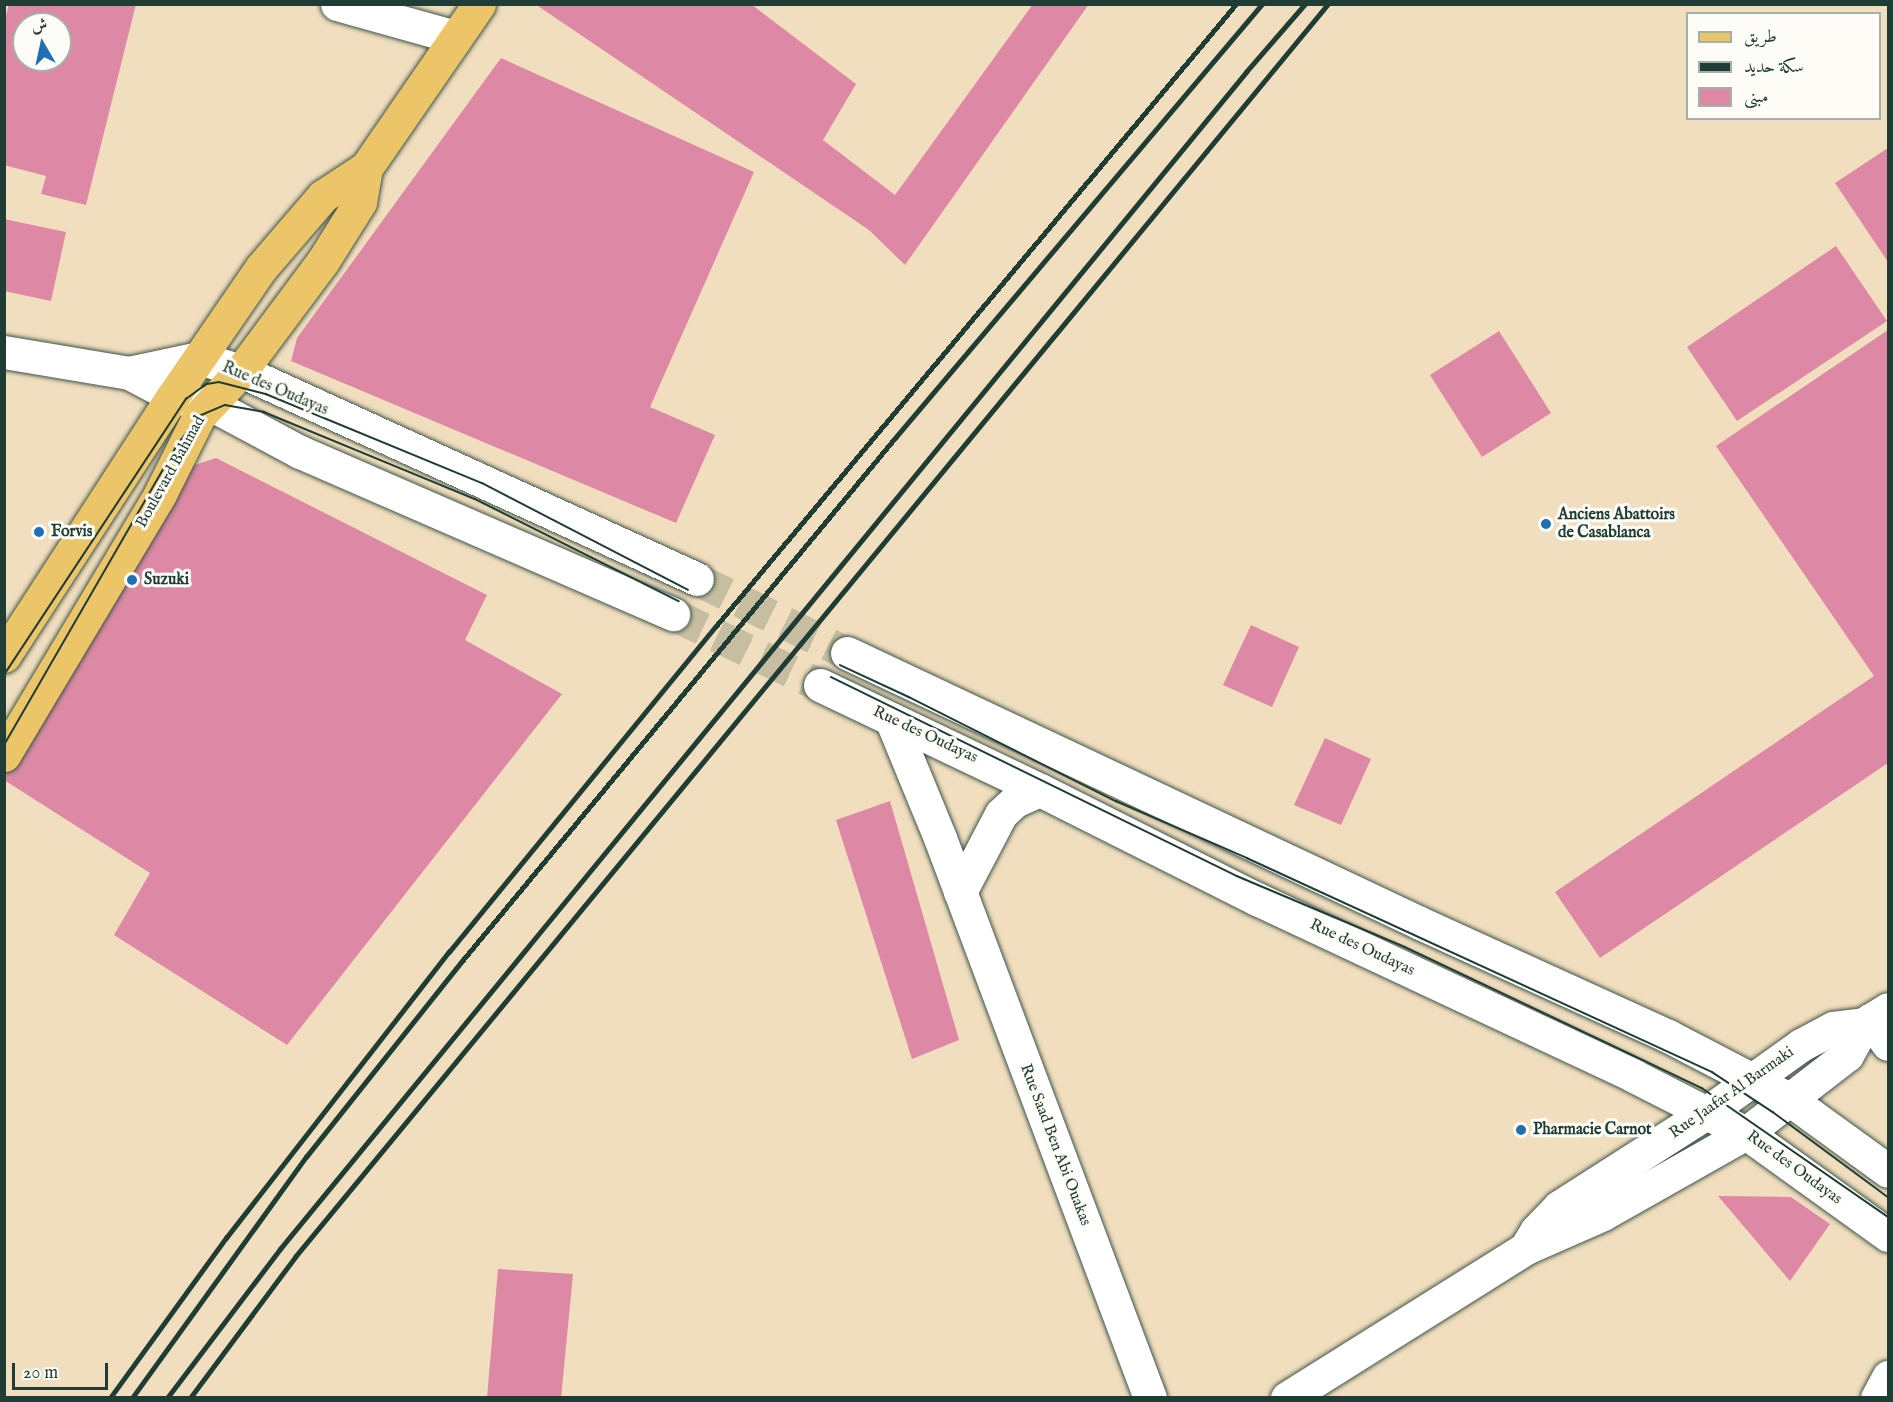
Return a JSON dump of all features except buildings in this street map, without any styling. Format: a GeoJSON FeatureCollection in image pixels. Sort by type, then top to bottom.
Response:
{"type":"FeatureCollection","features":[{"type":"Feature","properties":{"kind":"main road","name":"Boulevard Bahmad"},"geometry":{"type":"LineString","coordinates":[[4,755],[160,494],[200,416],[241,371],[323,261],[360,202],[366,168],[479,4]]}},
{"type":"Feature","properties":{"kind":"main road","name":"Boulevard Bahmad"},"geometry":{"type":"LineString","coordinates":[[4,656],[173,396],[261,268],[314,205],[336,186],[366,168]]}},
{"type":"Feature","properties":{"kind":"street"},"geometry":{"type":"LineString","coordinates":[[337,4],[455,37]]}},
{"type":"Feature","properties":{"kind":"street"},"geometry":{"type":"LineString","coordinates":[[4,352],[129,373],[173,396],[210,405],[300,452],[673,614]]}},
{"type":"Feature","properties":{"kind":"street","name":"Rue des Oudayas"},"geometry":{"type":"LineString","coordinates":[[129,373],[200,358],[241,371],[697,579]]}},
{"type":"Feature","properties":{"kind":"street"},"geometry":{"type":"LineString","coordinates":[[847,653],[1668,1036],[1789,1100],[1888,1171]]}},
{"type":"Feature","properties":{"kind":"street","name":"Rue des Oudayas"},"geometry":{"type":"LineString","coordinates":[[820,686],[1040,790],[1257,899],[1746,1133],[1888,1235]]}},
{"type":"Feature","properties":{"kind":"street","name":"Rue Saad Ben Abi Ouakas"},"geometry":{"type":"LineString","coordinates":[[891,719],[960,892],[1150,1398]]}},
{"type":"Feature","properties":{"kind":"street"},"geometry":{"type":"LineString","coordinates":[[960,892],[1001,814],[1015,801],[1040,790]]}},
{"type":"Feature","properties":{"kind":"street","name":"Rue Jaafar Al Barmaki"},"geometry":{"type":"LineString","coordinates":[[1526,1248],[1536,1231],[1559,1207],[1706,1113],[1801,1045],[1833,1028],[1878,1024]]}},
{"type":"Feature","properties":{"kind":"street","name":"Rue Jaafar Al Barmaki"},"geometry":{"type":"LineString","coordinates":[[1287,1398],[1526,1248],[1603,1214],[1746,1133],[1847,1055],[1878,1024]]}},
{"type":"Feature","properties":{"kind":"street"},"geometry":{"type":"LineString","coordinates":[[1877,1398],[1888,1377]]}},
{"type":"Feature","properties":{"kind":"tunnel"},"geometry":{"type":"LineString","coordinates":[[697,579],[847,653]]}},
{"type":"Feature","properties":{"kind":"tunnel"},"geometry":{"type":"LineString","coordinates":[[673,614],[820,685]]}},
{"type":"Feature","properties":{"kind":"tram line"},"geometry":{"type":"LineString","coordinates":[[4,675],[186,399],[207,384],[219,382],[266,394],[482,483],[688,590]]}},
{"type":"Feature","properties":{"kind":"tram line"},"geometry":{"type":"LineString","coordinates":[[4,745],[178,444],[199,416],[225,405],[264,412],[475,499],[679,601]]}},
{"type":"Feature","properties":{"kind":"tram line"},"geometry":{"type":"LineString","coordinates":[[840,665],[1116,801],[1247,858],[1712,1072],[1773,1112],[1888,1197]]}},
{"type":"Feature","properties":{"kind":"tram line"},"geometry":{"type":"LineString","coordinates":[[831,677],[1237,876],[1405,947],[1702,1088],[1888,1217]]}},
{"type":"Feature","properties":{"kind":"railway"},"geometry":{"type":"LineString","coordinates":[[110,1398],[226,1238],[449,952],[716,626],[1236,4]]}},
{"type":"Feature","properties":{"kind":"railway"},"geometry":{"type":"LineString","coordinates":[[132,1398],[306,1157],[462,961],[895,438],[1262,4]]}},
{"type":"Feature","properties":{"kind":"railway"},"geometry":{"type":"LineString","coordinates":[[167,1398],[280,1249],[1246,72],[1305,4]]}},
{"type":"Feature","properties":{"kind":"railway"},"geometry":{"type":"LineString","coordinates":[[190,1398],[295,1257],[1328,4]]}},
{"type":"Feature","properties":{"kind":"place","name":"Anciens Abattoirs de Casablanca"},"geometry":{"type":"Point","coordinates":[1546,524]}},
{"type":"Feature","properties":{"kind":"place","name":"Forvis"},"geometry":{"type":"Point","coordinates":[39,532]}},
{"type":"Feature","properties":{"kind":"place","name":"Suzuki"},"geometry":{"type":"Point","coordinates":[132,580]}},
{"type":"Feature","properties":{"kind":"place","name":"Pharmacie Carnot"},"geometry":{"type":"Point","coordinates":[1521,1130]}}]}
